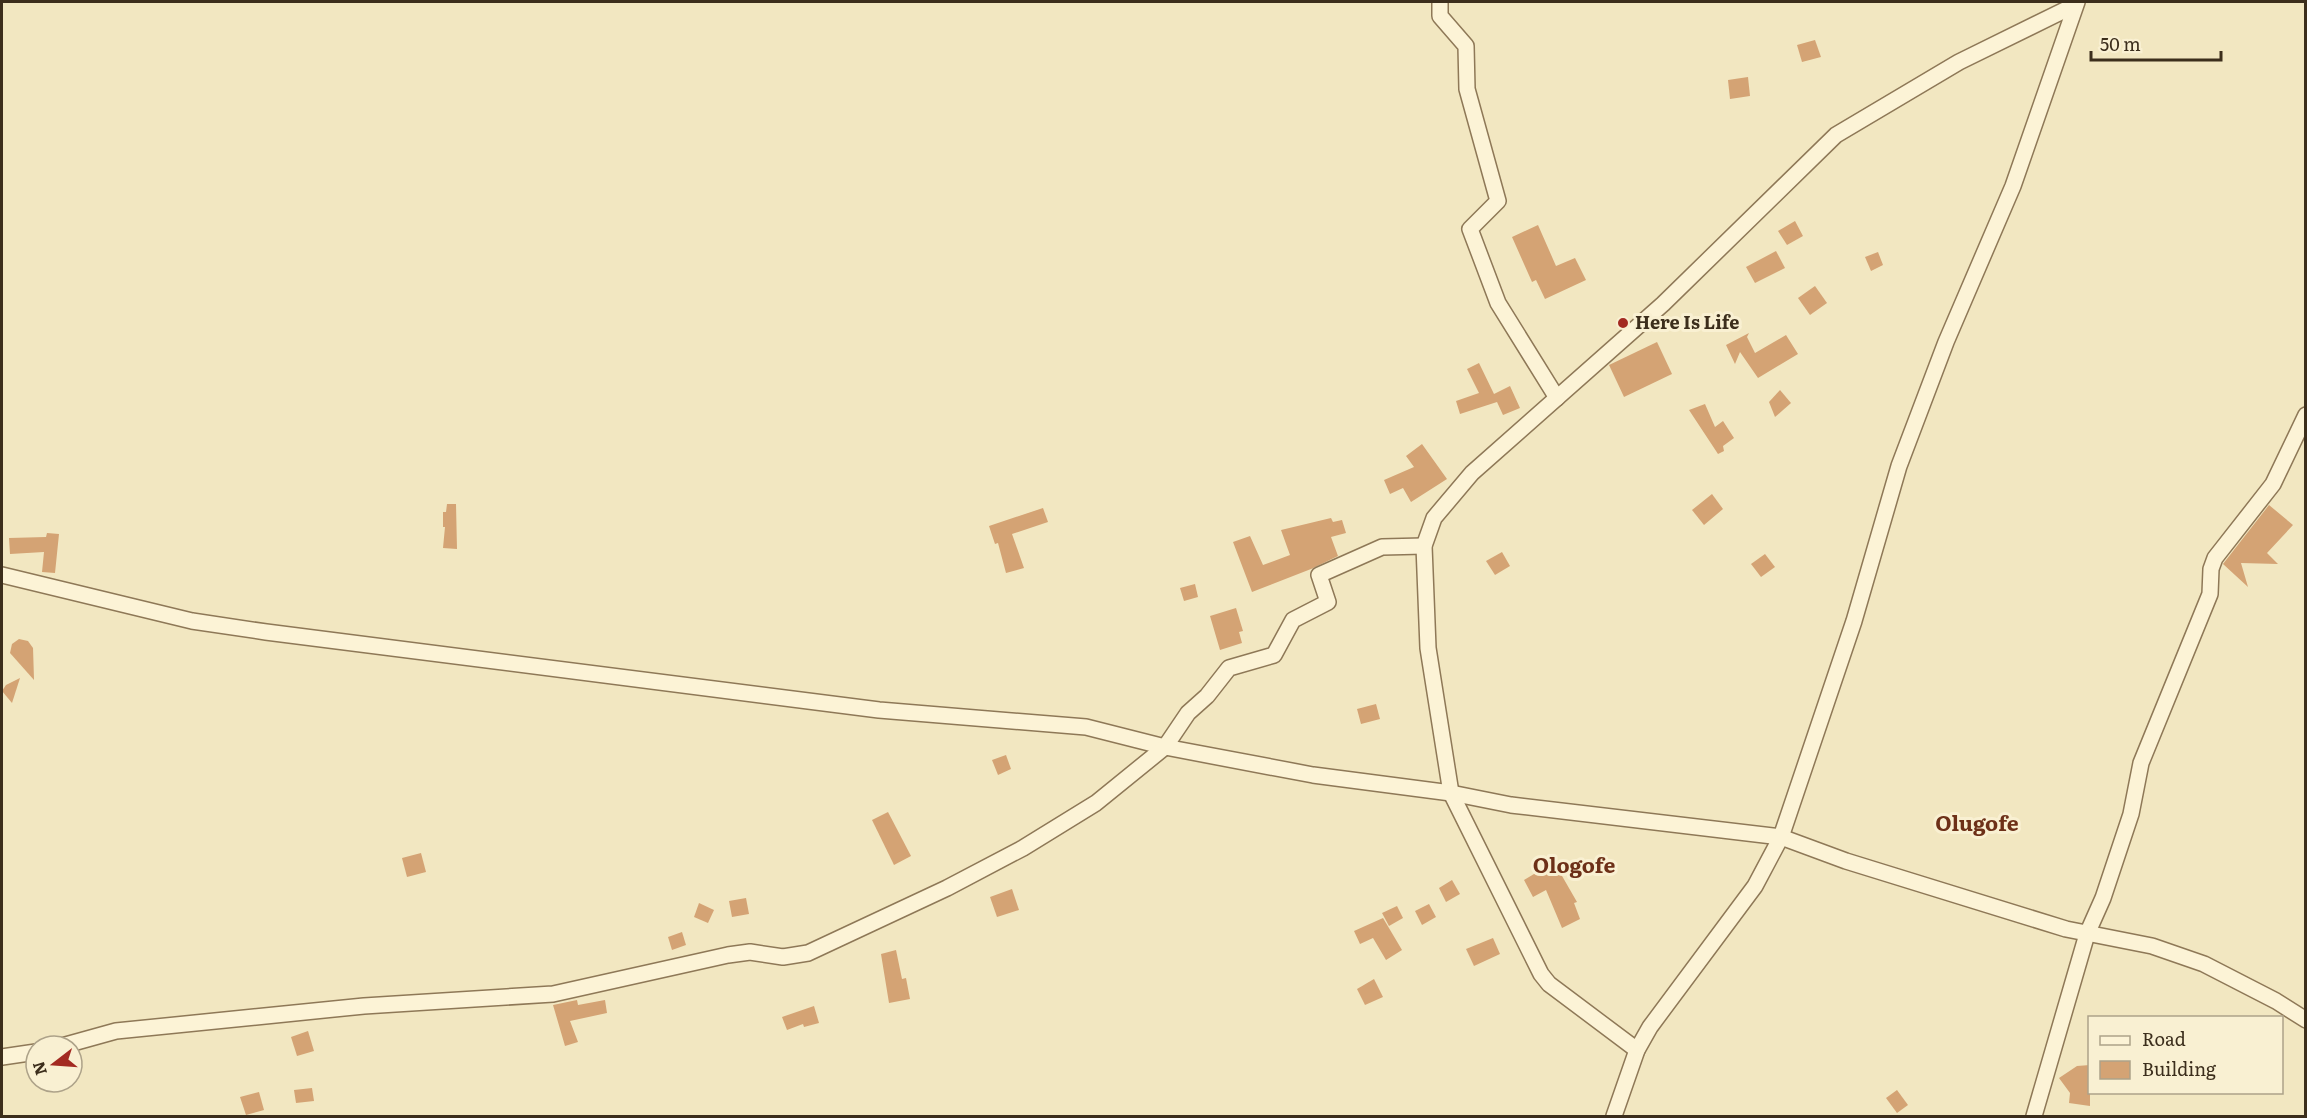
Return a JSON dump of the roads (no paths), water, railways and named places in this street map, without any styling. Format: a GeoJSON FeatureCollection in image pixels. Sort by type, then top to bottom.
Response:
{"type":"FeatureCollection","features":[{"type":"Feature","properties":{"kind":"street"},"geometry":{"type":"LineString","coordinates":[[1440,2],[1440,16],[1466,46],[1467,89],[1498,201],[1470,229],[1498,303],[1557,399]]}},
{"type":"Feature","properties":{"kind":"street"},"geometry":{"type":"LineString","coordinates":[[1637,1050],[1549,984],[1541,974],[1451,793],[1428,648],[1424,546],[1434,518],[1473,473],[1663,304],[1836,135],[1959,62],[2076,3]]}},
{"type":"Feature","properties":{"kind":"street"},"geometry":{"type":"LineString","coordinates":[[1614,1116],[1637,1050],[1650,1027],[1755,886],[1781,837],[1854,621],[1899,466],[1947,342],[2013,186],[2076,3]]}},
{"type":"Feature","properties":{"kind":"street"},"geometry":{"type":"LineString","coordinates":[[2034,1116],[2087,934],[2103,898],[2131,814],[2141,763],[2210,594],[2211,569],[2215,558],[2273,484],[2306,415]]}},
{"type":"Feature","properties":{"kind":"street"},"geometry":{"type":"LineString","coordinates":[[84,1040],[116,1031],[364,1006],[553,993],[728,954],[750,952],[783,957],[808,953],[948,888],[1023,848],[1096,803],[1165,747],[1188,713],[1207,696],[1229,668],[1274,655],[1293,620],[1328,602],[1319,575],[1382,547],[1424,546]]}},
{"type":"Feature","properties":{"kind":"street"},"geometry":{"type":"LineString","coordinates":[[2,575],[182,618],[266,632],[879,710],[1086,727],[1165,747],[1313,775],[1451,793],[1511,805],[1781,837],[1846,861],[2087,934],[2152,946],[2204,964],[2276,1001],[2306,1020]]}},
{"type":"Feature","properties":{"kind":"street"},"geometry":{"type":"LineString","coordinates":[[2,1057],[24,1054]]}},
{"type":"Feature","properties":{"kind":"place","name":"Here Is Life"},"geometry":{"type":"Point","coordinates":[1623,323]}},
{"type":"Feature","properties":{"kind":"district","name":"Olugofe"},"geometry":{"type":"Point","coordinates":[1977,824]}},
{"type":"Feature","properties":{"kind":"district","name":"Ologofe"},"geometry":{"type":"Point","coordinates":[1574,866]}}]}
